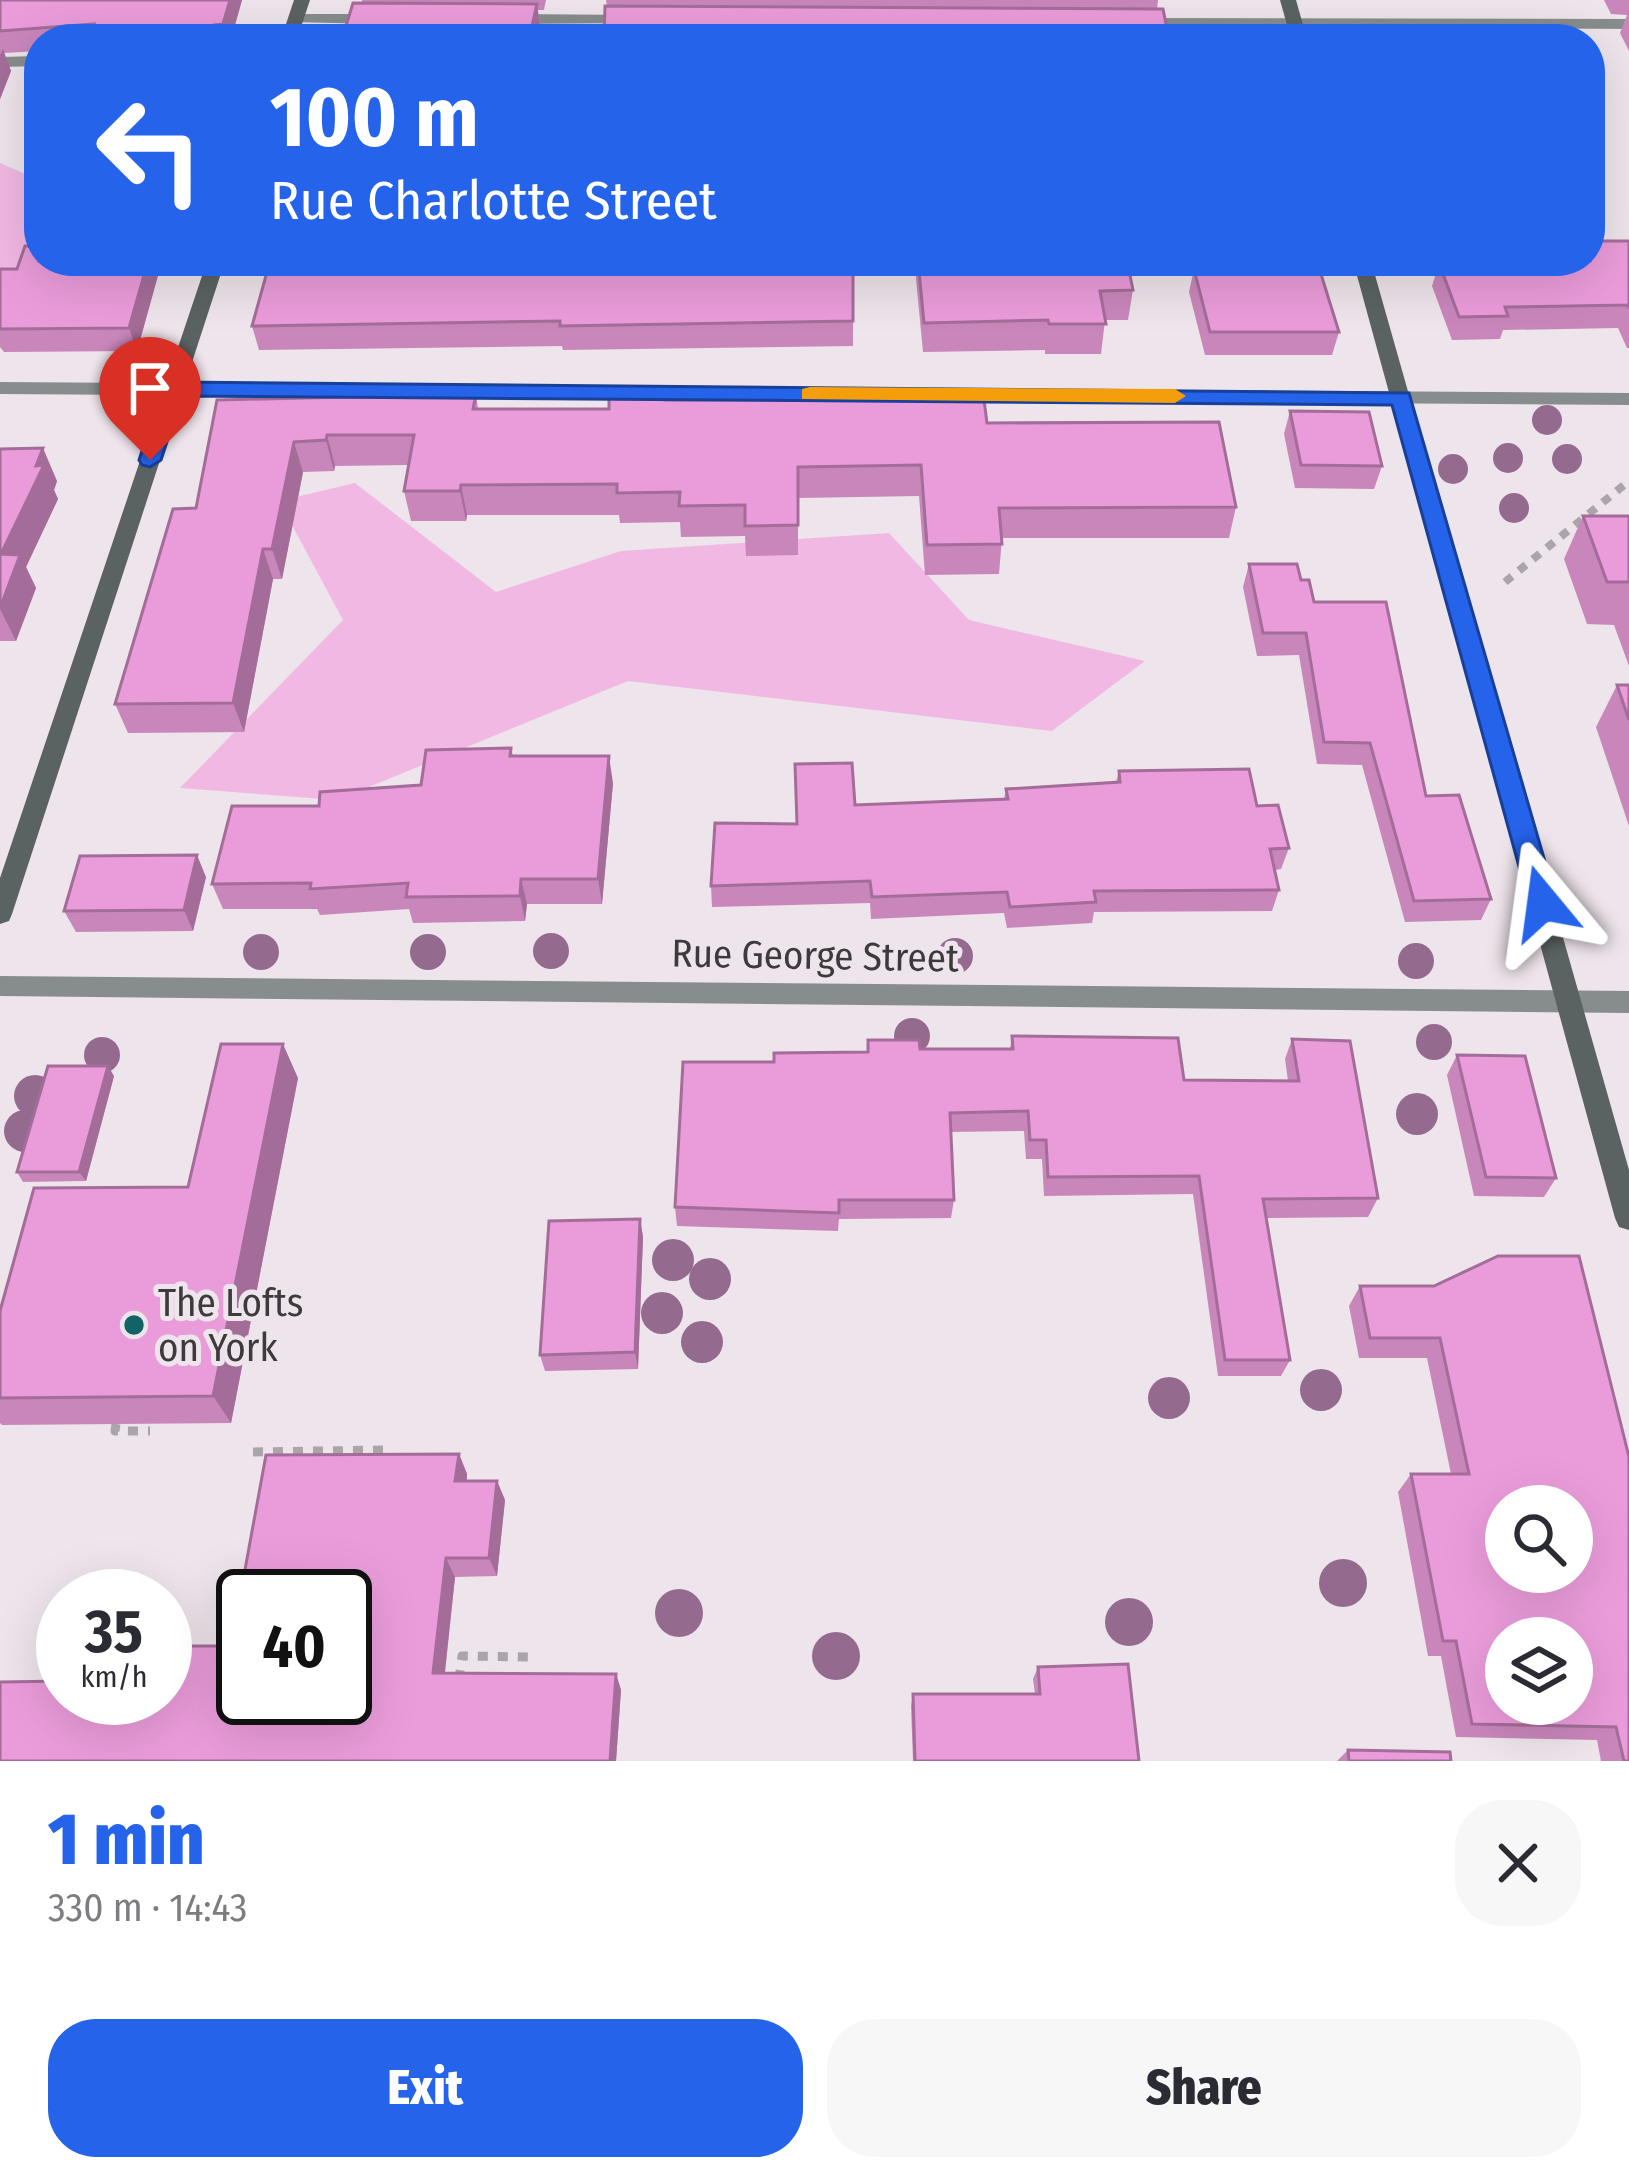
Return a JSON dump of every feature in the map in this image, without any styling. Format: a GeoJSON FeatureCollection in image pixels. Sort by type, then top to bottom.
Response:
{"type":"FeatureCollection","features":[{"type":"Feature","properties":{"kind":"street"},"geometry":{"type":"LineString","coordinates":[[294,24],[302,0]]}},
{"type":"Feature","properties":{"kind":"street"},"geometry":{"type":"LineString","coordinates":[[296,19],[407,19]]}},
{"type":"Feature","properties":{"kind":"street"},"geometry":{"type":"LineString","coordinates":[[501,20],[666,20]]}},
{"type":"Feature","properties":{"kind":"street"},"geometry":{"type":"LineString","coordinates":[[1112,21],[1167,24]]}},
{"type":"Feature","properties":{"kind":"street"},"geometry":{"type":"LineString","coordinates":[[0,914],[211,276]]}},
{"type":"Feature","properties":{"kind":"street"},"geometry":{"type":"LineString","coordinates":[[1366,276],[1629,1219]]}},
{"type":"Feature","properties":{"kind":"street"},"geometry":{"type":"LineString","coordinates":[[0,388],[1629,399]]}},
{"type":"Feature","properties":{"kind":"street","name":"Rue George Street"},"geometry":{"type":"LineString","coordinates":[[0,986],[1629,1002]]}},
{"type":"Feature","properties":{"kind":"path"},"geometry":{"type":"LineString","coordinates":[[1505,582],[1629,481]]}},
{"type":"Feature","properties":{"kind":"path"},"geometry":{"type":"LineString","coordinates":[[116,1424],[115,1431],[150,1431]]}},
{"type":"Feature","properties":{"kind":"path"},"geometry":{"type":"LineString","coordinates":[[385,1450],[383,1463],[306,1464],[253,1452],[385,1450]]}},
{"type":"Feature","properties":{"kind":"path"},"geometry":{"type":"LineString","coordinates":[[458,1688],[462,1656],[532,1657]]}},
{"type":"Feature","properties":{"kind":"shaded area"},"geometry":{"type":"Polygon","coordinates":[[[0,163],[24,173],[24,276],[30,276],[0,324],[0,163]]]}},
{"type":"Feature","properties":{"kind":"shaded area"},"geometry":{"type":"Polygon","coordinates":[[[355,483],[496,592],[621,551],[889,533],[969,620],[1145,661],[1052,731],[628,681],[337,800],[180,788],[343,620],[279,501],[355,483]]]}},
{"type":"Feature","properties":{"kind":"building"},"geometry":{"type":"Polygon","coordinates":[[[0,0],[230,0],[223,24],[24,24],[24,29],[0,31],[0,0]]]}},
{"type":"Feature","properties":{"kind":"building"},"geometry":{"type":"Polygon","coordinates":[[[353,3],[537,4],[532,24],[347,24],[353,3]]]}},
{"type":"Feature","properties":{"kind":"building"},"geometry":{"type":"Polygon","coordinates":[[[605,6],[1163,9],[1166,24],[604,24],[605,6]]]}},
{"type":"Feature","properties":{"kind":"building"},"geometry":{"type":"Polygon","coordinates":[[[1605,241],[1629,241],[1629,308],[1505,307],[1508,316],[1459,317],[1444,276],[1605,276],[1605,241]]]}},
{"type":"Feature","properties":{"kind":"building"},"geometry":{"type":"Polygon","coordinates":[[[24,249],[24,276],[144,276],[129,328],[0,329],[0,269],[17,269],[24,249]]]}},
{"type":"Feature","properties":{"kind":"building"},"geometry":{"type":"Polygon","coordinates":[[[266,276],[853,276],[853,321],[252,326],[266,276]]]}},
{"type":"Feature","properties":{"kind":"building"},"geometry":{"type":"Polygon","coordinates":[[[919,276],[1130,276],[1133,290],[1100,291],[1106,324],[1049,324],[1048,320],[924,323],[919,276]]]}},
{"type":"Feature","properties":{"kind":"building"},"geometry":{"type":"Polygon","coordinates":[[[1196,276],[1322,276],[1339,332],[1210,332],[1196,276]]]}},
{"type":"Feature","properties":{"kind":"building"},"geometry":{"type":"Polygon","coordinates":[[[476,394],[473,409],[609,409],[609,395],[665,394],[665,400],[984,400],[987,423],[1219,422],[1236,507],[999,508],[1002,544],[927,545],[921,465],[798,467],[798,525],[745,526],[745,505],[679,506],[680,492],[617,493],[617,484],[461,485],[460,491],[404,491],[414,435],[327,435],[326,440],[294,442],[272,549],[263,549],[233,703],[115,704],[173,509],[196,508],[217,400],[476,394]]]}},
{"type":"Feature","properties":{"kind":"building"},"geometry":{"type":"Polygon","coordinates":[[[1290,411],[1369,412],[1382,466],[1301,465],[1290,411]]]}},
{"type":"Feature","properties":{"kind":"building"},"geometry":{"type":"Polygon","coordinates":[[[43,448],[36,466],[44,465],[1,554],[20,555],[0,608],[0,449],[43,448]]]}},
{"type":"Feature","properties":{"kind":"building"},"geometry":{"type":"Polygon","coordinates":[[[1583,516],[1629,516],[1629,582],[1607,582],[1583,516]]]}},
{"type":"Feature","properties":{"kind":"building"},"geometry":{"type":"Polygon","coordinates":[[[1249,564],[1297,564],[1301,580],[1309,580],[1314,602],[1386,602],[1426,796],[1459,795],[1491,899],[1414,901],[1370,743],[1324,742],[1306,633],[1263,633],[1249,564]]]}},
{"type":"Feature","properties":{"kind":"building"},"geometry":{"type":"Polygon","coordinates":[[[1617,685],[1629,685],[1629,720],[1617,685]]]}},
{"type":"Feature","properties":{"kind":"building"},"geometry":{"type":"Polygon","coordinates":[[[511,748],[510,756],[609,756],[598,879],[521,879],[520,896],[406,897],[408,883],[310,889],[311,883],[212,884],[232,806],[319,806],[320,792],[421,785],[426,750],[511,748]]]}},
{"type":"Feature","properties":{"kind":"building"},"geometry":{"type":"Polygon","coordinates":[[[852,763],[855,805],[1008,799],[1006,789],[1120,782],[1119,771],[1249,769],[1257,806],[1278,805],[1289,848],[1270,849],[1279,890],[1094,891],[1096,902],[1010,907],[1007,892],[872,897],[870,881],[711,886],[715,823],[797,824],[795,764],[852,763]]]}},
{"type":"Feature","properties":{"kind":"building"},"geometry":{"type":"Polygon","coordinates":[[[197,855],[184,910],[64,911],[80,856],[197,855]]]}},
{"type":"Feature","properties":{"kind":"building"},"geometry":{"type":"Polygon","coordinates":[[[1012,1036],[1178,1038],[1184,1080],[1299,1081],[1292,1039],[1350,1041],[1378,1198],[1263,1199],[1290,1360],[1225,1360],[1199,1176],[1048,1177],[1046,1140],[1030,1140],[1028,1111],[950,1113],[954,1200],[839,1200],[839,1213],[675,1207],[683,1062],[774,1062],[774,1053],[868,1052],[868,1040],[919,1040],[920,1049],[1013,1049],[1012,1036]]]}},
{"type":"Feature","properties":{"kind":"building","name":"The Lofts on York"},"geometry":{"type":"Polygon","coordinates":[[[221,1044],[283,1044],[213,1396],[0,1398],[0,1311],[34,1188],[188,1187],[221,1044]]]}},
{"type":"Feature","properties":{"kind":"building"},"geometry":{"type":"Polygon","coordinates":[[[1457,1055],[1525,1056],[1556,1178],[1486,1177],[1457,1055]]]}},
{"type":"Feature","properties":{"kind":"building"},"geometry":{"type":"Polygon","coordinates":[[[48,1066],[108,1066],[79,1172],[17,1172],[48,1066]]]}},
{"type":"Feature","properties":{"kind":"building"},"geometry":{"type":"Polygon","coordinates":[[[640,1219],[635,1352],[540,1355],[549,1221],[640,1219]]]}},
{"type":"Feature","properties":{"kind":"building"},"geometry":{"type":"Polygon","coordinates":[[[1498,1256],[1579,1256],[1629,1457],[1629,1761],[1624,1761],[1616,1727],[1520,1725],[1593,1725],[1593,1617],[1485,1617],[1485,1724],[1472,1724],[1456,1641],[1443,1641],[1411,1474],[1469,1474],[1440,1338],[1370,1338],[1360,1286],[1434,1286],[1498,1256]]]}},
{"type":"Feature","properties":{"kind":"building"},"geometry":{"type":"Polygon","coordinates":[[[459,1454],[455,1481],[497,1481],[489,1558],[446,1558],[433,1673],[616,1674],[610,1761],[0,1761],[0,1682],[36,1681],[36,1725],[192,1725],[192,1646],[216,1646],[216,1725],[372,1725],[372,1569],[245,1569],[266,1455],[459,1454]]]}},
{"type":"Feature","properties":{"kind":"building"},"geometry":{"type":"Polygon","coordinates":[[[1128,1664],[1139,1761],[915,1761],[913,1694],[1040,1694],[1038,1667],[1128,1664]]]}},
{"type":"Feature","properties":{"kind":"building"},"geometry":{"type":"Polygon","coordinates":[[[1348,1750],[1450,1752],[1451,1761],[1349,1761],[1348,1750]]]}},
{"type":"Feature","properties":{"kind":"slow traffic"},"geometry":{"type":"LineString","coordinates":[[810,394],[1175,396]]}},
{"type":"Feature","properties":{"kind":"place","name":"The Lofts on York"},"geometry":{"type":"Point","coordinates":[134,1325]}},
{"type":"Feature","properties":{"kind":"route"},"geometry":{"type":"LineString","coordinates":[[150,460],[173,389],[1401,398],[1543,903]]}}]}
